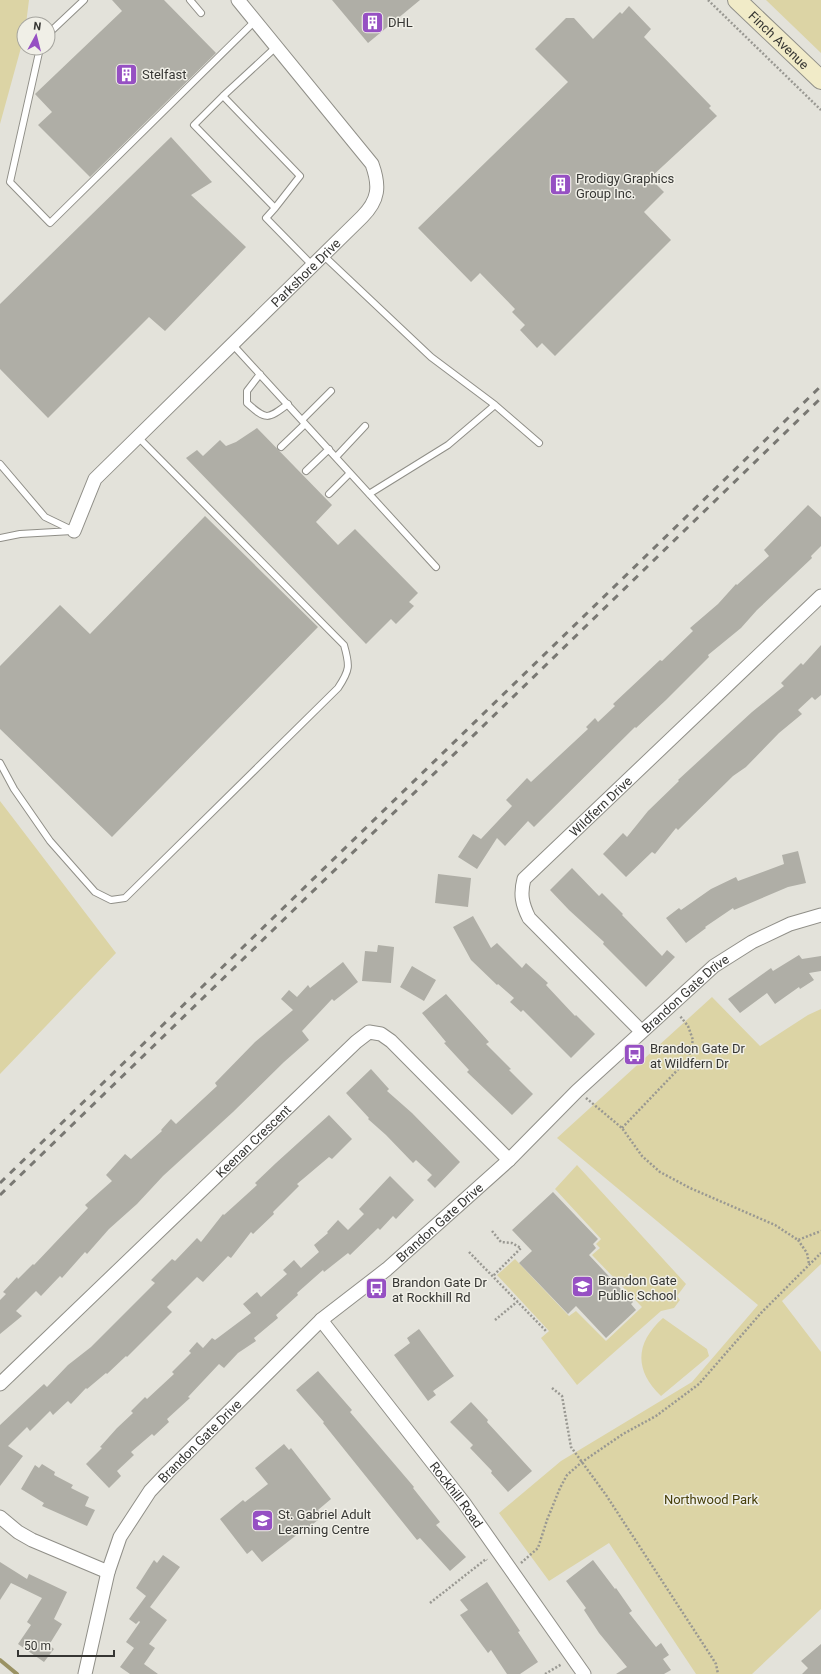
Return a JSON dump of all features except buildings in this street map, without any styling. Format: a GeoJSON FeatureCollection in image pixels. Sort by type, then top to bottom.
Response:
{"type":"FeatureCollection","features":[{"type":"Feature","properties":{"kind":"main road","name":"Finch Avenue"},"geometry":{"type":"LineString","coordinates":[[737,0],[821,80]]}},
{"type":"Feature","properties":{"kind":"street","name":"Parkshore Drive"},"geometry":{"type":"LineString","coordinates":[[74,531],[95,479],[314,266],[373,205],[377,191],[378,178],[372,164],[238,0]]}},
{"type":"Feature","properties":{"kind":"street","name":"Wildfern Drive"},"geometry":{"type":"LineString","coordinates":[[641,1031],[529,918],[523,906],[521,890],[524,879],[821,596]]}},
{"type":"Feature","properties":{"kind":"street","name":"Brandon Gate Drive"},"geometry":{"type":"LineString","coordinates":[[85,1674],[108,1572],[120,1537],[150,1491],[321,1320],[386,1269],[508,1160],[577,1091],[714,966],[752,942],[790,924],[821,915]]}},
{"type":"Feature","properties":{"kind":"street","name":"Keenan Crescent"},"geometry":{"type":"LineString","coordinates":[[0,1384],[350,1047],[369,1032],[380,1034],[391,1041],[508,1160]]}},
{"type":"Feature","properties":{"kind":"street","name":"Rockhill Road"},"geometry":{"type":"LineString","coordinates":[[321,1320],[464,1503],[584,1674]]}},
{"type":"Feature","properties":{"kind":"street"},"geometry":{"type":"LineString","coordinates":[[0,1517],[18,1532],[32,1540],[108,1572]]}},
{"type":"Feature","properties":{"kind":"lane"},"geometry":{"type":"LineString","coordinates":[[56,26],[84,0]]}},
{"type":"Feature","properties":{"kind":"lane"},"geometry":{"type":"LineString","coordinates":[[190,0],[201,13]]}},
{"type":"Feature","properties":{"kind":"lane"},"geometry":{"type":"LineString","coordinates":[[38,56],[10,182],[50,223],[255,21]]}},
{"type":"Feature","properties":{"kind":"lane"},"geometry":{"type":"LineString","coordinates":[[276,47],[194,125],[276,208]]}},
{"type":"Feature","properties":{"kind":"lane"},"geometry":{"type":"LineString","coordinates":[[223,96],[300,176],[276,208],[266,218],[314,266]]}},
{"type":"Feature","properties":{"kind":"lane"},"geometry":{"type":"LineString","coordinates":[[324,256],[431,357],[496,405],[539,443]]}},
{"type":"Feature","properties":{"kind":"lane"},"geometry":{"type":"LineString","coordinates":[[233,344],[436,567]]}},
{"type":"Feature","properties":{"kind":"lane"},"geometry":{"type":"LineString","coordinates":[[260,374],[247,391],[247,403],[261,415],[268,416],[275,414],[288,404]]}},
{"type":"Feature","properties":{"kind":"lane"},"geometry":{"type":"LineString","coordinates":[[281,447],[331,391]]}},
{"type":"Feature","properties":{"kind":"lane"},"geometry":{"type":"LineString","coordinates":[[369,494],[448,445],[496,405]]}},
{"type":"Feature","properties":{"kind":"lane"},"geometry":{"type":"LineString","coordinates":[[336,457],[365,426]]}},
{"type":"Feature","properties":{"kind":"lane"},"geometry":{"type":"LineString","coordinates":[[0,763],[14,789],[50,841],[95,892],[111,900],[125,898],[333,694],[347,675],[348,661],[344,645],[138,437]]}},
{"type":"Feature","properties":{"kind":"lane"},"geometry":{"type":"LineString","coordinates":[[306,471],[329,449]]}},
{"type":"Feature","properties":{"kind":"lane"},"geometry":{"type":"LineString","coordinates":[[0,464],[45,517],[74,531]]}},
{"type":"Feature","properties":{"kind":"lane"},"geometry":{"type":"LineString","coordinates":[[329,494],[350,473]]}},
{"type":"Feature","properties":{"kind":"lane"},"geometry":{"type":"LineString","coordinates":[[0,538],[20,534],[74,531]]}},
{"type":"Feature","properties":{"kind":"path"},"geometry":{"type":"LineString","coordinates":[[708,0],[821,110]]}},
{"type":"Feature","properties":{"kind":"path"},"geometry":{"type":"LineString","coordinates":[[622,1128],[688,1059],[693,1040],[688,1026],[680,1016]]}},
{"type":"Feature","properties":{"kind":"path"},"geometry":{"type":"LineString","coordinates":[[577,1091],[622,1128],[642,1156],[660,1172],[690,1188],[775,1225],[798,1240],[807,1254],[809,1265]]}},
{"type":"Feature","properties":{"kind":"path"},"geometry":{"type":"LineString","coordinates":[[492,1231],[501,1242],[512,1243],[521,1248],[493,1276]]}},
{"type":"Feature","properties":{"kind":"path"},"geometry":{"type":"LineString","coordinates":[[798,1240],[821,1231]]}},
{"type":"Feature","properties":{"kind":"path"},"geometry":{"type":"LineString","coordinates":[[469,1252],[546,1331]]}},
{"type":"Feature","properties":{"kind":"path"},"geometry":{"type":"LineString","coordinates":[[511,1571],[533,1555],[538,1548],[546,1520],[567,1475],[582,1462],[623,1434],[656,1416],[698,1384],[761,1313],[821,1253]]}},
{"type":"Feature","properties":{"kind":"path"},"geometry":{"type":"LineString","coordinates":[[496,1320],[518,1301]]}},
{"type":"Feature","properties":{"kind":"path"},"geometry":{"type":"LineString","coordinates":[[552,1388],[562,1396],[571,1447],[716,1664],[718,1674]]}},
{"type":"Feature","properties":{"kind":"path"},"geometry":{"type":"LineString","coordinates":[[430,1603],[486,1558],[490,1564]]}},
{"type":"Feature","properties":{"kind":"path"},"geometry":{"type":"LineString","coordinates":[[545,1674],[573,1658]]}},
{"type":"Feature","properties":{"kind":"green space"},"geometry":{"type":"Polygon","coordinates":[[[0,0],[29,0],[27,16],[16,16],[16,56],[19,56],[0,124],[0,0]]]}},
{"type":"Feature","properties":{"kind":"green space"},"geometry":{"type":"Polygon","coordinates":[[[766,0],[821,0],[821,53],[766,0]]]}},
{"type":"Feature","properties":{"kind":"green space"},"geometry":{"type":"Polygon","coordinates":[[[0,801],[116,953],[0,1074],[0,801]]]}},
{"type":"Feature","properties":{"kind":"green space","name":"Northwood Park"},"geometry":{"type":"Polygon","coordinates":[[[712,997],[760,1046],[808,1015],[821,1009],[821,1264],[782,1301],[821,1352],[821,1609],[752,1674],[696,1674],[609,1543],[549,1581],[499,1513],[561,1461],[692,1382],[758,1305],[557,1138],[712,997]]]}},
{"type":"Feature","properties":{"kind":"green space"},"geometry":{"type":"Polygon","coordinates":[[[577,1165],[686,1284],[677,1296],[680,1300],[674,1308],[661,1311],[577,1385],[541,1338],[549,1331],[497,1275],[515,1259],[569,1316],[576,1311],[606,1341],[642,1307],[592,1255],[600,1248],[596,1244],[601,1239],[555,1189],[577,1165]]]}},
{"type":"Feature","properties":{"kind":"green space"},"geometry":{"type":"Polygon","coordinates":[[[663,1318],[707,1349],[709,1356],[661,1396],[646,1376],[642,1366],[641,1357],[647,1337],[663,1318]]]}},
{"type":"Feature","properties":{"kind":"waterway"},"geometry":{"type":"LineString","coordinates":[[0,1660],[17,1674]]}},
{"type":"Feature","properties":{"kind":"railway"},"geometry":{"type":"LineString","coordinates":[[0,1183],[821,386]]}},
{"type":"Feature","properties":{"kind":"railway"},"geometry":{"type":"LineString","coordinates":[[0,1195],[821,398]]}},
{"type":"Feature","properties":{"kind":"place","name":"DHL"},"geometry":{"type":"Point","coordinates":[372,22]}},
{"type":"Feature","properties":{"kind":"place","name":"Stelfast"},"geometry":{"type":"Point","coordinates":[126,74]}},
{"type":"Feature","properties":{"kind":"place","name":"Prodigy Graphics Group Inc."},"geometry":{"type":"Point","coordinates":[560,185]}},
{"type":"Feature","properties":{"kind":"place","name":"Brandon Gate Dr at Wildfern Dr"},"geometry":{"type":"Point","coordinates":[634,1055]}},
{"type":"Feature","properties":{"kind":"place","name":"Brandon Gate Public School"},"geometry":{"type":"Point","coordinates":[583,1287]}},
{"type":"Feature","properties":{"kind":"place","name":"Brandon Gate Dr at Rockhill Rd"},"geometry":{"type":"Point","coordinates":[377,1289]}},
{"type":"Feature","properties":{"kind":"place","name":"St. Gabriel Adult Learning Centre"},"geometry":{"type":"Point","coordinates":[263,1521]}}]}
